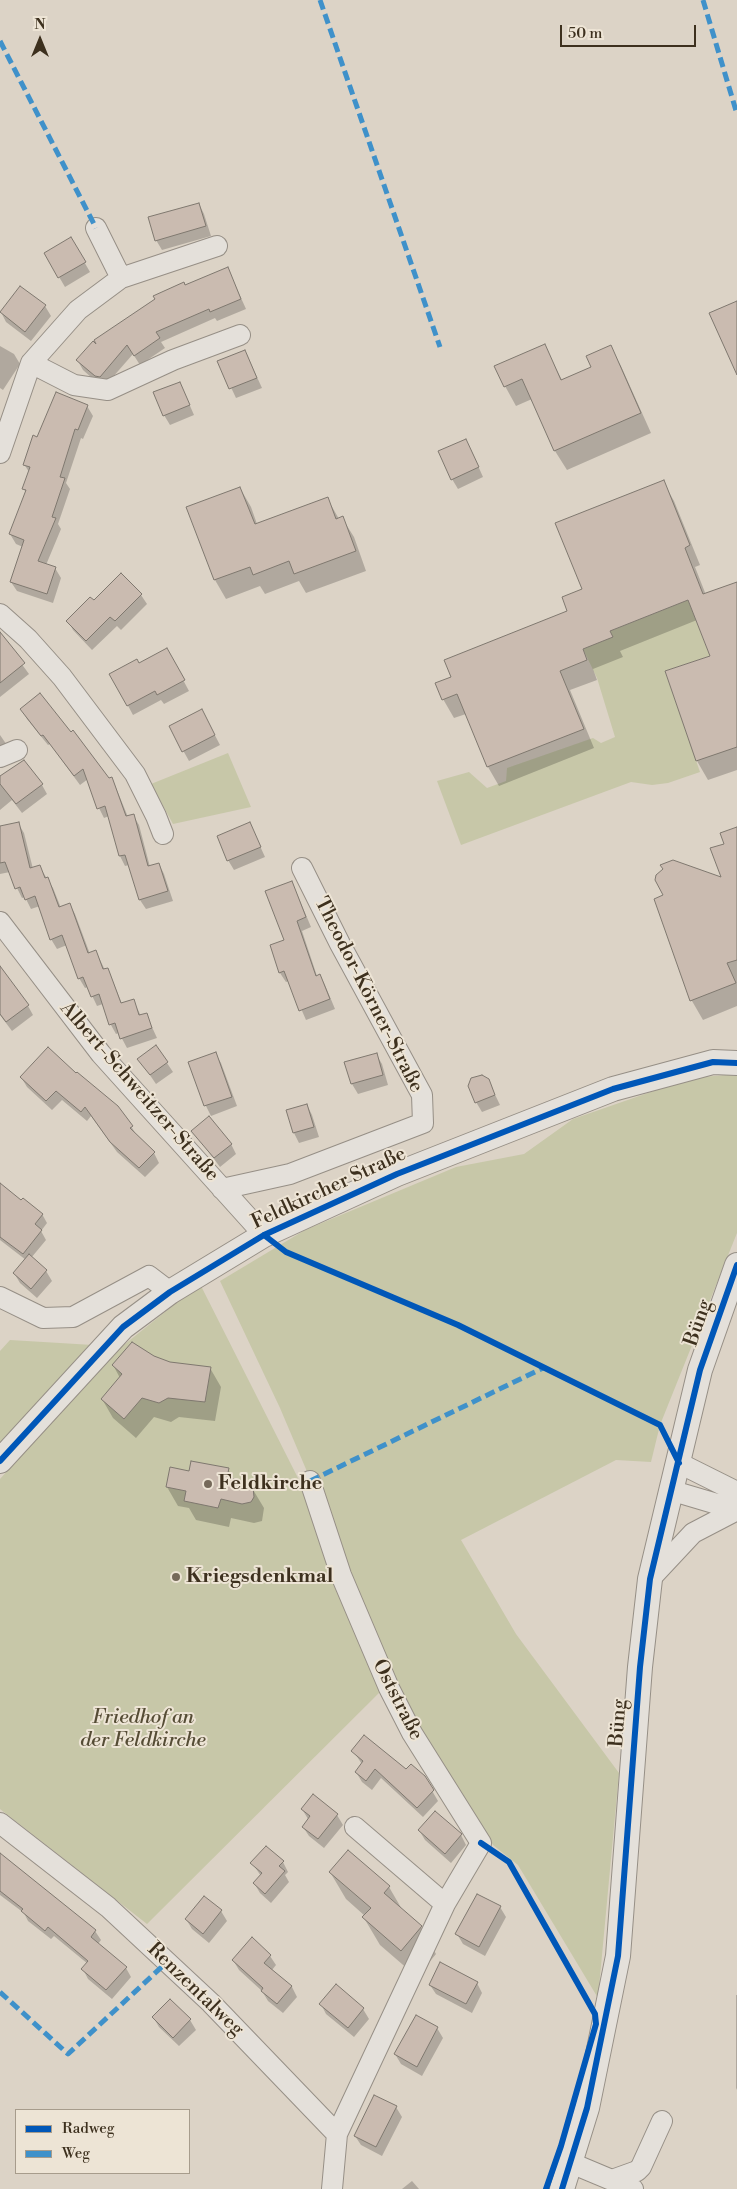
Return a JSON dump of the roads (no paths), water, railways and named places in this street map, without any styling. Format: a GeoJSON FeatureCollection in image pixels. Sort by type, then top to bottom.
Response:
{"type":"FeatureCollection","features":[{"type":"Feature","properties":{"kind":"street"},"geometry":{"type":"LineString","coordinates":[[96,228],[121,278]]}},
{"type":"Feature","properties":{"kind":"street"},"geometry":{"type":"LineString","coordinates":[[0,453],[6,416],[31,363],[78,310],[121,278],[216,246]]}},
{"type":"Feature","properties":{"kind":"street"},"geometry":{"type":"LineString","coordinates":[[31,363],[74,385],[108,390],[173,360],[240,335]]}},
{"type":"Feature","properties":{"kind":"street"},"geometry":{"type":"LineString","coordinates":[[0,614],[28,639],[62,677],[135,774],[163,834]]}},
{"type":"Feature","properties":{"kind":"street","name":"Theodor-Körner-Straße"},"geometry":{"type":"LineString","coordinates":[[222,1189],[290,1174],[423,1123],[422,1095],[340,944],[302,868]]}},
{"type":"Feature","properties":{"kind":"street","name":"Albert-Schweitzer-Straße"},"geometry":{"type":"LineString","coordinates":[[0,922],[101,1054],[264,1235]]}},
{"type":"Feature","properties":{"kind":"street","name":"Feldkircher Straße"},"geometry":{"type":"LineString","coordinates":[[0,1461],[123,1327],[170,1292],[264,1235],[398,1174],[613,1089],[713,1062],[737,1063]]}},
{"type":"Feature","properties":{"kind":"street","name":"Büng"},"geometry":{"type":"LineString","coordinates":[[562,2189],[588,2108],[618,1956],[640,1667],[650,1579],[673,1491],[700,1370],[737,1265]]}},
{"type":"Feature","properties":{"kind":"street"},"geometry":{"type":"LineString","coordinates":[[0,1297],[43,1318],[73,1317],[149,1276],[170,1292]]}},
{"type":"Feature","properties":{"kind":"street"},"geometry":{"type":"LineString","coordinates":[[679,1463],[737,1492]]}},
{"type":"Feature","properties":{"kind":"street","name":"Oststraße"},"geometry":{"type":"LineString","coordinates":[[310,1481],[338,1568],[389,1688],[412,1733],[481,1843],[445,1904],[337,2134]]}},
{"type":"Feature","properties":{"kind":"street"},"geometry":{"type":"LineString","coordinates":[[673,1491],[737,1510]]}},
{"type":"Feature","properties":{"kind":"street"},"geometry":{"type":"LineString","coordinates":[[650,1579],[693,1533],[737,1510]]}},
{"type":"Feature","properties":{"kind":"street","name":"Renzentalweg"},"geometry":{"type":"LineString","coordinates":[[0,1823],[108,1907],[211,2003],[337,2134]]}},
{"type":"Feature","properties":{"kind":"street"},"geometry":{"type":"LineString","coordinates":[[354,1827],[445,1904]]}},
{"type":"Feature","properties":{"kind":"street"},"geometry":{"type":"LineString","coordinates":[[612,2180],[641,2167],[662,2121]]}},
{"type":"Feature","properties":{"kind":"street"},"geometry":{"type":"LineString","coordinates":[[332,2189],[337,2134]]}},
{"type":"Feature","properties":{"kind":"street"},"geometry":{"type":"LineString","coordinates":[[571,2163],[634,2189]]}},
{"type":"Feature","properties":{"kind":"place","name":"Feldkirche"},"geometry":{"type":"Point","coordinates":[208,1484]}},
{"type":"Feature","properties":{"kind":"place","name":"Kriegsdenkmal"},"geometry":{"type":"Point","coordinates":[176,1577]}},
{"type":"Feature","properties":{"kind":"park label","name":"Friedhof an der Feldkirche"},"geometry":{"type":"Point","coordinates":[143,1730]}}]}
